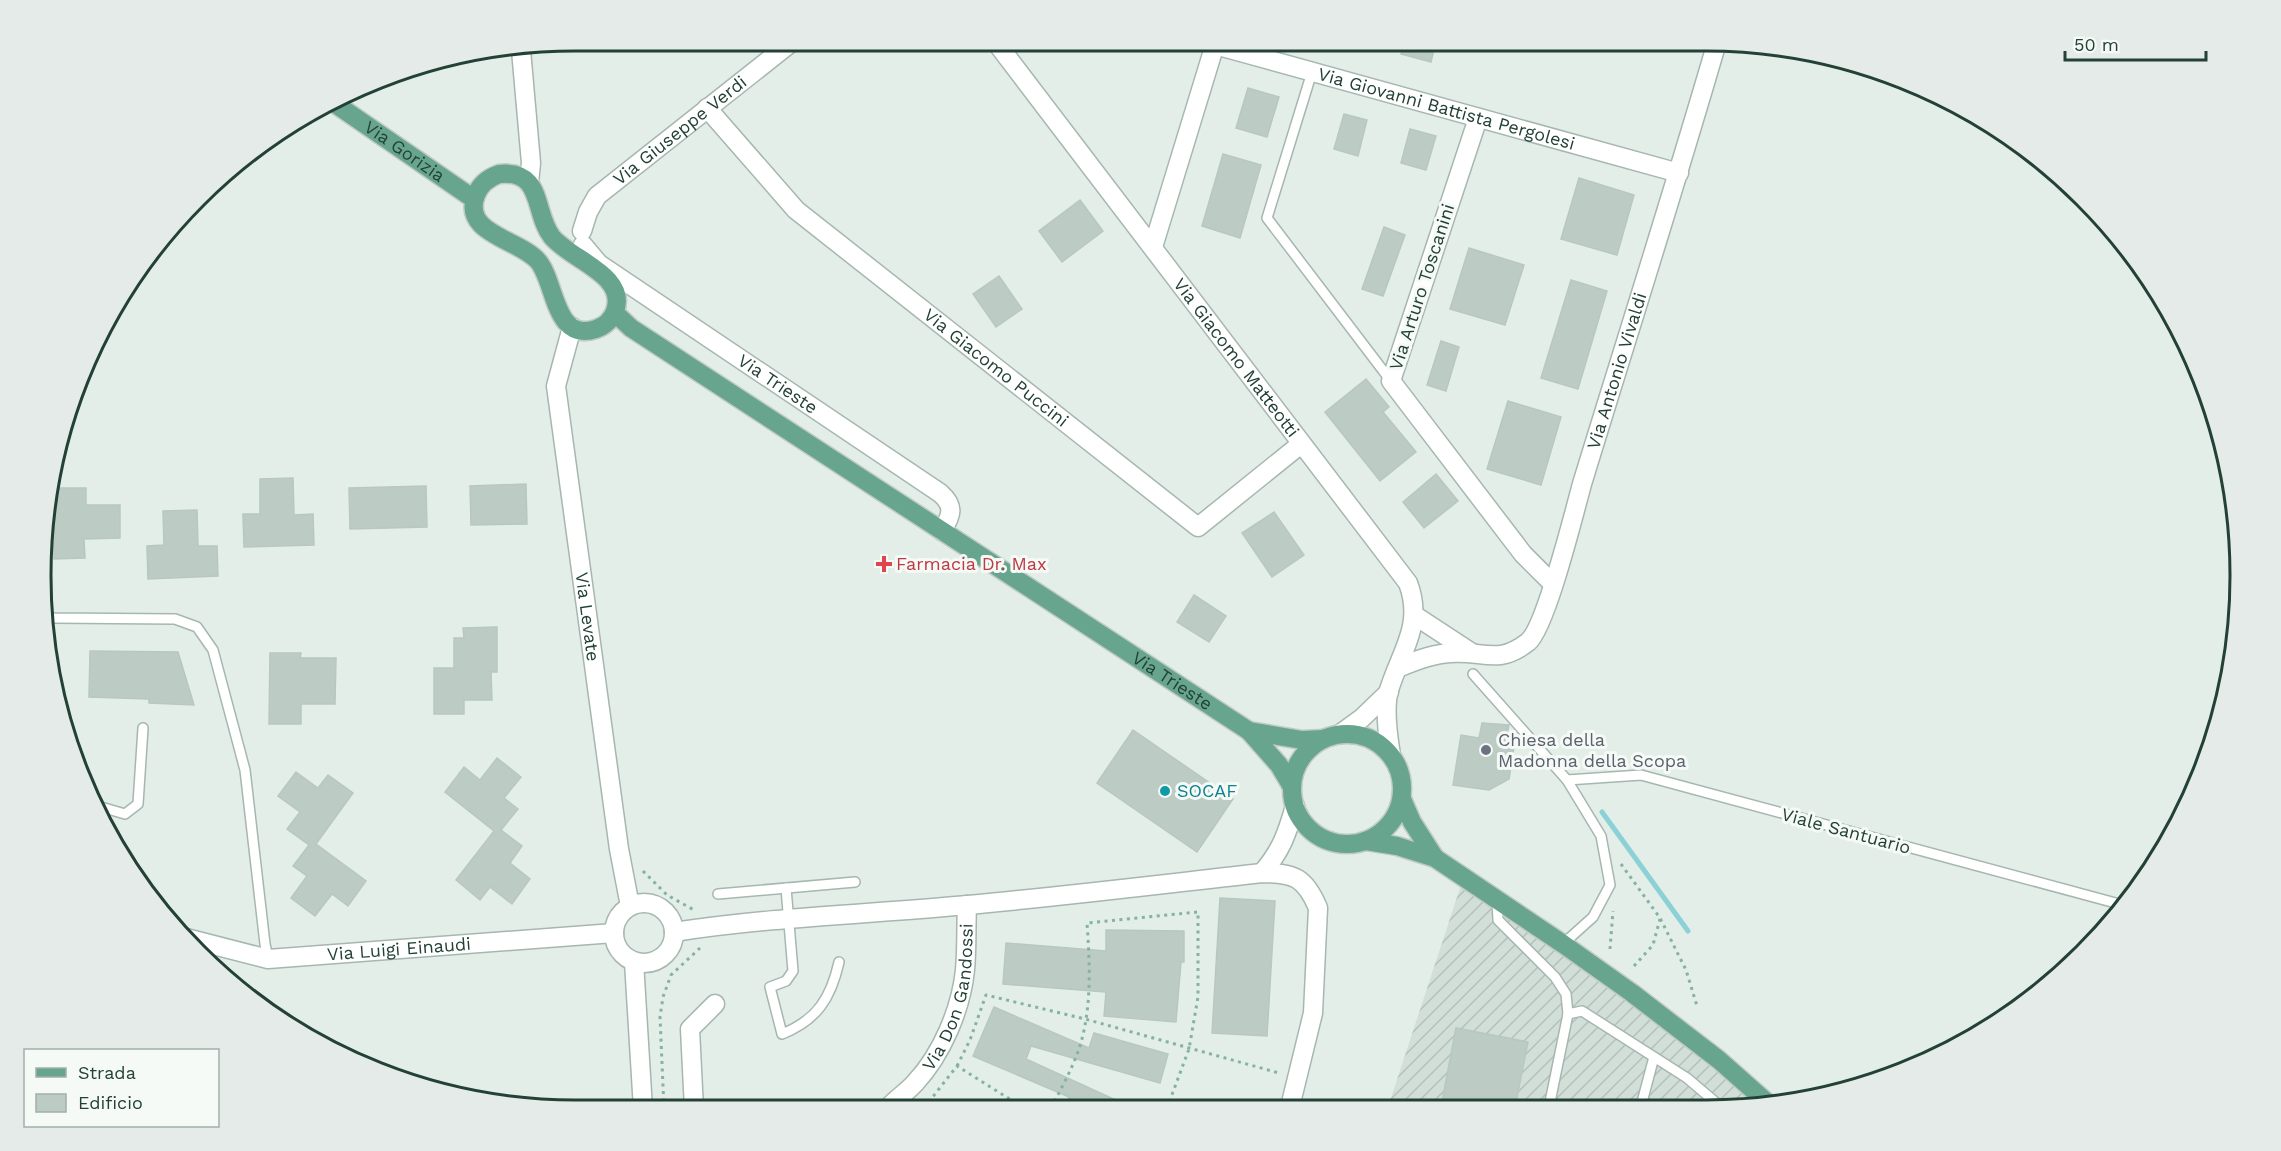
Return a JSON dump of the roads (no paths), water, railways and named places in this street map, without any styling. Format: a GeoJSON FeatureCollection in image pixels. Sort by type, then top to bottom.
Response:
{"type":"FeatureCollection","features":[{"type":"Feature","properties":{"kind":"main road","name":"Via Gorizia"},"geometry":{"type":"LineString","coordinates":[[340,107],[468,195],[475,197]]}},
{"type":"Feature","properties":{"kind":"main road"},"geometry":{"type":"LineString","coordinates":[[499,174],[514,174],[529,183],[536,193],[546,226],[552,237],[582,262],[609,279],[614,286],[617,304],[615,313],[599,328],[584,331],[572,327],[561,318],[548,279],[537,260],[525,250],[491,234],[481,226],[475,211],[475,197],[487,180],[499,174]]}},
{"type":"Feature","properties":{"kind":"main road","name":"Via Trieste"},"geometry":{"type":"LineString","coordinates":[[615,313],[631,328],[1249,731]]}},
{"type":"Feature","properties":{"kind":"main road"},"geometry":{"type":"LineString","coordinates":[[1249,731],[1302,740],[1356,734],[1372,739],[1391,755],[1401,776],[1402,799],[1416,830],[1435,858]]}},
{"type":"Feature","properties":{"kind":"main road"},"geometry":{"type":"LineString","coordinates":[[1249,731],[1279,765],[1292,788]]}},
{"type":"Feature","properties":{"kind":"main road"},"geometry":{"type":"LineString","coordinates":[[1332,737],[1307,751],[1293,777],[1295,806],[1306,825],[1323,838],[1345,844],[1366,841],[1397,846],[1435,858],[1563,944],[1719,1060],[1761,1097]]}},
{"type":"Feature","properties":{"kind":"main road"},"geometry":{"type":"LineString","coordinates":[[1366,841],[1390,825],[1402,799]]}},
{"type":"Feature","properties":{"kind":"street","name":"Via Giuseppe Verdi"},"geometry":{"type":"LineString","coordinates":[[582,238],[588,212],[597,196],[780,51]]}},
{"type":"Feature","properties":{"kind":"street","name":"Via Giacomo Matteotti"},"geometry":{"type":"LineString","coordinates":[[1003,51],[1408,583],[1412,594],[1414,615],[1411,635],[1389,692]]}},
{"type":"Feature","properties":{"kind":"street"},"geometry":{"type":"LineString","coordinates":[[1153,247],[1214,51]]}},
{"type":"Feature","properties":{"kind":"street","name":"Via Giovanni Battista Pergolesi"},"geometry":{"type":"LineString","coordinates":[[1242,51],[1679,173]]}},
{"type":"Feature","properties":{"kind":"street","name":"Via Antonio Vivaldi"},"geometry":{"type":"LineString","coordinates":[[1398,668],[1450,652],[1491,657],[1510,653],[1530,640],[1538,627],[1679,173],[1714,51]]}},
{"type":"Feature","properties":{"kind":"street"},"geometry":{"type":"LineString","coordinates":[[521,54],[531,163],[529,183]]}},
{"type":"Feature","properties":{"kind":"street","name":"Via Giacomo Puccini"},"geometry":{"type":"LineString","coordinates":[[706,108],[796,210],[1198,527],[1302,444]]}},
{"type":"Feature","properties":{"kind":"street","name":"Via Arturo Toscanini"},"geometry":{"type":"LineString","coordinates":[[1478,118],[1391,381],[1523,554],[1553,584]]}},
{"type":"Feature","properties":{"kind":"street","name":"Via Trieste"},"geometry":{"type":"LineString","coordinates":[[582,238],[599,264],[940,493],[948,500],[951,510],[942,531]]}},
{"type":"Feature","properties":{"kind":"street","name":"Via Levate"},"geometry":{"type":"LineString","coordinates":[[572,327],[555,386],[619,849],[630,906]]}},
{"type":"Feature","properties":{"kind":"street","name":"Via Antonio Vivaldi"},"geometry":{"type":"LineString","coordinates":[[1414,615],[1472,653]]}},
{"type":"Feature","properties":{"kind":"street"},"geometry":{"type":"LineString","coordinates":[[1332,737],[1362,718],[1389,692]]}},
{"type":"Feature","properties":{"kind":"street"},"geometry":{"type":"LineString","coordinates":[[1389,692],[1388,725],[1391,755]]}},
{"type":"Feature","properties":{"kind":"street"},"geometry":{"type":"LineString","coordinates":[[1262,873],[1277,856],[1287,835],[1295,806]]}},
{"type":"Feature","properties":{"kind":"street"},"geometry":{"type":"LineString","coordinates":[[674,932],[729,924],[967,905],[1262,873],[1285,873],[1301,881],[1311,891],[1318,908],[1313,1013],[1292,1100]]}},
{"type":"Feature","properties":{"kind":"street"},"geometry":{"type":"LineString","coordinates":[[639,904],[655,906],[668,916],[674,932],[668,951],[662,957],[644,963],[634,962],[624,956],[616,945],[614,933],[618,918],[630,906],[639,904]]}},
{"type":"Feature","properties":{"kind":"street","name":"Via Don Gandossi"},"geometry":{"type":"LineString","coordinates":[[897,1100],[916,1083],[936,1054],[960,998],[965,970],[967,905]]}},
{"type":"Feature","properties":{"kind":"street","name":"Via Luigi Einaudi"},"geometry":{"type":"LineString","coordinates":[[201,942],[268,958],[614,933]]}},
{"type":"Feature","properties":{"kind":"street"},"geometry":{"type":"LineString","coordinates":[[634,962],[642,1100]]}},
{"type":"Feature","properties":{"kind":"street"},"geometry":{"type":"LineString","coordinates":[[693,1100],[690,1029],[715,1004]]}},
{"type":"Feature","properties":{"kind":"lane"},"geometry":{"type":"LineString","coordinates":[[1312,72],[1267,218],[1391,381]]}},
{"type":"Feature","properties":{"kind":"lane"},"geometry":{"type":"LineString","coordinates":[[53,618],[175,619],[196,627],[213,650],[245,770],[264,944],[268,958]]}},
{"type":"Feature","properties":{"kind":"lane"},"geometry":{"type":"LineString","coordinates":[[1473,674],[1567,780],[1601,836],[1610,885],[1593,917],[1563,944]]}},
{"type":"Feature","properties":{"kind":"lane"},"geometry":{"type":"LineString","coordinates":[[106,808],[125,814],[138,804],[143,728]]}},
{"type":"Feature","properties":{"kind":"lane","name":"Viale Santuario"},"geometry":{"type":"LineString","coordinates":[[1567,780],[1641,775],[2115,903]]}},
{"type":"Feature","properties":{"kind":"lane"},"geometry":{"type":"LineString","coordinates":[[718,894],[855,882]]}},
{"type":"Feature","properties":{"kind":"lane"},"geometry":{"type":"LineString","coordinates":[[786,888],[793,971],[786,981],[770,987],[782,1034],[804,1024],[818,1010],[832,988],[839,962]]}},
{"type":"Feature","properties":{"kind":"lane"},"geometry":{"type":"LineString","coordinates":[[1497,899],[1498,920],[1555,977],[1566,994],[1568,1014],[1550,1100]]}},
{"type":"Feature","properties":{"kind":"lane"},"geometry":{"type":"LineString","coordinates":[[1568,1014],[1582,1011],[1687,1078],[1713,1100]]}},
{"type":"Feature","properties":{"kind":"lane"},"geometry":{"type":"LineString","coordinates":[[1643,1100],[1654,1056]]}},
{"type":"Feature","properties":{"kind":"waterway"},"geometry":{"type":"LineString","coordinates":[[1602,812],[1688,931]]}},
{"type":"Feature","properties":{"kind":"place","name":"Farmacia Dr. Max"},"geometry":{"type":"Point","coordinates":[884,564]}},
{"type":"Feature","properties":{"kind":"place","name":"Chiesa della Madonna della Scopa"},"geometry":{"type":"Point","coordinates":[1486,750]}},
{"type":"Feature","properties":{"kind":"place","name":"SOCAF"},"geometry":{"type":"Point","coordinates":[1165,791]}}]}
